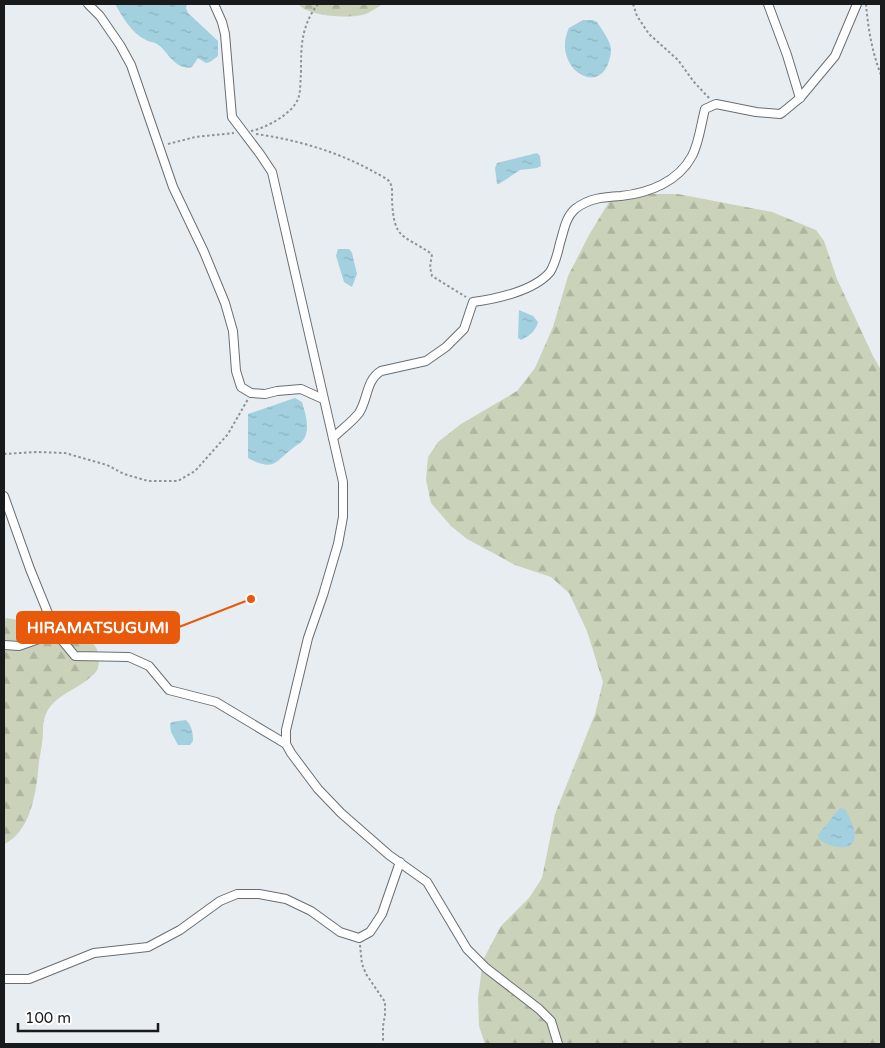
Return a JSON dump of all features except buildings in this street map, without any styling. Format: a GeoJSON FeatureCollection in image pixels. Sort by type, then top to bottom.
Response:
{"type":"FeatureCollection","features":[{"type":"Feature","properties":{"kind":"street"},"geometry":{"type":"LineString","coordinates":[[88,4],[100,16],[131,65],[173,187],[204,252],[225,303],[233,331],[236,371],[241,387],[251,393],[265,394],[301,389],[323,398]]}},
{"type":"Feature","properties":{"kind":"street"},"geometry":{"type":"LineString","coordinates":[[214,4],[225,34],[232,117],[272,172],[343,482],[343,517],[338,544],[308,638],[286,730],[286,744],[318,789],[342,813],[389,855],[427,882],[468,949],[486,968],[539,1009],[551,1021],[558,1044]]}},
{"type":"Feature","properties":{"kind":"street"},"geometry":{"type":"LineString","coordinates":[[768,4],[787,55],[800,98]]}},
{"type":"Feature","properties":{"kind":"street"},"geometry":{"type":"LineString","coordinates":[[332,438],[358,414],[371,381],[381,371],[426,361],[446,347],[464,328],[473,302],[491,300],[523,290],[543,279],[550,271],[558,252],[567,217],[586,201],[648,191],[670,180],[684,168],[692,155],[705,109],[716,104],[756,112],[780,114],[800,98],[835,56],[857,4]]}},
{"type":"Feature","properties":{"kind":"street"},"geometry":{"type":"LineString","coordinates":[[4,496],[30,569],[56,633],[75,656],[129,657],[149,666],[169,690],[216,702],[286,744]]}},
{"type":"Feature","properties":{"kind":"street"},"geometry":{"type":"LineString","coordinates":[[4,645],[19,646],[56,633]]}},
{"type":"Feature","properties":{"kind":"street"},"geometry":{"type":"LineString","coordinates":[[4,979],[29,979],[94,953],[148,947],[180,930],[220,901],[236,894],[259,894],[286,899],[311,911],[340,932],[359,938],[370,932],[382,914],[400,862]]}},
{"type":"Feature","properties":{"kind":"path"},"geometry":{"type":"LineString","coordinates":[[159,148],[195,137],[244,133],[262,128],[287,112],[298,100],[301,41],[309,16],[318,4]]}},
{"type":"Feature","properties":{"kind":"path"},"geometry":{"type":"LineString","coordinates":[[633,4],[637,16],[648,34],[678,60],[694,82],[716,104]]}},
{"type":"Feature","properties":{"kind":"path"},"geometry":{"type":"LineString","coordinates":[[866,4],[875,59],[881,75]]}},
{"type":"Feature","properties":{"kind":"path"},"geometry":{"type":"LineString","coordinates":[[244,133],[287,138],[336,154],[362,165],[389,181],[393,221],[398,232],[406,239],[432,254],[430,267],[432,276],[473,302]]}},
{"type":"Feature","properties":{"kind":"path"},"geometry":{"type":"LineString","coordinates":[[4,454],[65,453],[107,465],[124,474],[148,481],[178,481],[195,471],[228,434],[251,393]]}},
{"type":"Feature","properties":{"kind":"path"},"geometry":{"type":"LineString","coordinates":[[359,938],[362,964],[366,974],[385,1002],[383,1044]]}},
{"type":"Feature","properties":{"kind":"green space"},"geometry":{"type":"Polygon","coordinates":[[[298,4],[383,4],[359,16],[331,16],[311,12],[298,4]]]}},
{"type":"Feature","properties":{"kind":"green space"},"geometry":{"type":"Polygon","coordinates":[[[637,194],[678,194],[772,212],[816,230],[824,241],[837,279],[881,370],[881,1044],[485,1044],[479,1026],[478,998],[483,960],[501,926],[529,898],[542,878],[555,814],[595,714],[603,682],[587,631],[569,593],[551,577],[515,565],[467,539],[451,526],[431,503],[426,480],[428,457],[438,442],[461,424],[517,391],[535,368],[553,327],[568,276],[589,235],[609,202],[637,194]]]}},
{"type":"Feature","properties":{"kind":"green space"},"geometry":{"type":"Polygon","coordinates":[[[4,619],[45,624],[75,633],[88,639],[96,647],[99,659],[96,672],[86,681],[61,697],[48,710],[44,719],[37,783],[31,808],[21,830],[4,844],[4,619]]]}},
{"type":"Feature","properties":{"kind":"water"},"geometry":{"type":"Polygon","coordinates":[[[115,4],[187,4],[188,13],[218,41],[218,56],[206,63],[198,58],[192,67],[181,66],[172,60],[157,44],[147,41],[136,33],[115,4]]]}},
{"type":"Feature","properties":{"kind":"water"},"geometry":{"type":"Polygon","coordinates":[[[583,20],[597,22],[611,47],[609,61],[603,72],[596,77],[587,77],[578,73],[571,65],[566,54],[565,42],[569,28],[583,20]]]}},
{"type":"Feature","properties":{"kind":"water"},"geometry":{"type":"Polygon","coordinates":[[[537,153],[540,156],[541,166],[520,170],[497,184],[495,168],[497,163],[537,153]]]}},
{"type":"Feature","properties":{"kind":"water"},"geometry":{"type":"Polygon","coordinates":[[[338,249],[349,249],[352,253],[357,274],[352,287],[344,282],[336,256],[338,249]]]}},
{"type":"Feature","properties":{"kind":"water"},"geometry":{"type":"Polygon","coordinates":[[[519,310],[533,316],[538,322],[532,333],[521,340],[518,338],[519,310]]]}},
{"type":"Feature","properties":{"kind":"water"},"geometry":{"type":"Polygon","coordinates":[[[295,398],[302,402],[306,418],[307,430],[303,441],[274,464],[263,464],[248,458],[248,414],[295,398]]]}},
{"type":"Feature","properties":{"kind":"water"},"geometry":{"type":"Polygon","coordinates":[[[186,720],[192,730],[193,741],[190,745],[178,745],[171,732],[170,724],[186,720]]]}},
{"type":"Feature","properties":{"kind":"water"},"geometry":{"type":"Polygon","coordinates":[[[840,808],[845,809],[855,836],[852,844],[843,847],[832,846],[822,842],[818,835],[840,808]]]}},
{"type":"Feature","properties":{"kind":"place","name":"HIRAMATSUGUMI"},"geometry":{"type":"Point","coordinates":[251,599]}}]}
